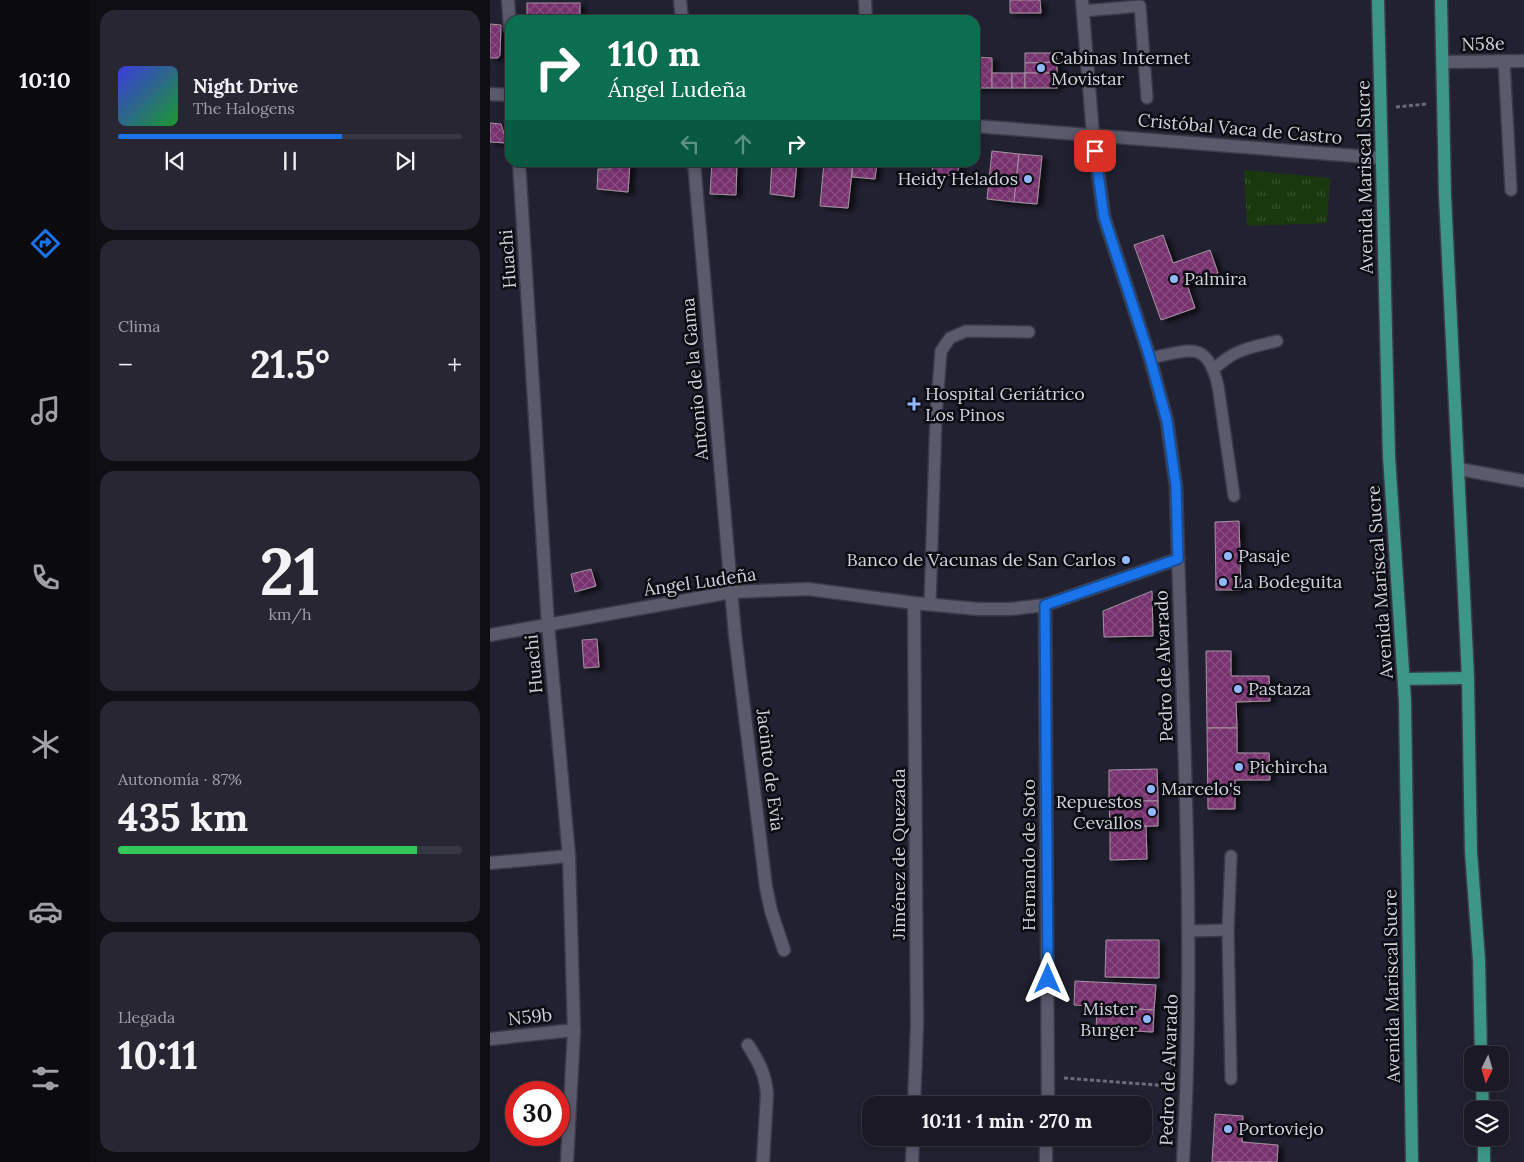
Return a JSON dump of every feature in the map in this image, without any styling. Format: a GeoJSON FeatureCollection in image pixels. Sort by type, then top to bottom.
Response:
{"type":"FeatureCollection","features":[{"type":"Feature","properties":{"kind":"main road","name":"Avenida Mariscal Sucre"},"geometry":{"type":"LineString","coordinates":[[1378,0],[1388,456],[1404,679],[1412,1162]]}},
{"type":"Feature","properties":{"kind":"main road"},"geometry":{"type":"LineString","coordinates":[[1441,0],[1446,205],[1468,678],[1470,852],[1479,960],[1481,1046]]}},
{"type":"Feature","properties":{"kind":"main road"},"geometry":{"type":"LineString","coordinates":[[1404,679],[1468,678]]}},
{"type":"Feature","properties":{"kind":"main road"},"geometry":{"type":"LineString","coordinates":[[1484,1146],[1484,1162]]}},
{"type":"Feature","properties":{"kind":"street"},"geometry":{"type":"LineString","coordinates":[[508,0],[509,15]]}},
{"type":"Feature","properties":{"kind":"street"},"geometry":{"type":"LineString","coordinates":[[680,0],[682,15]]}},
{"type":"Feature","properties":{"kind":"street"},"geometry":{"type":"LineString","coordinates":[[865,0],[866,15]]}},
{"type":"Feature","properties":{"kind":"street","name":"Pedro de Alvarado"},"geometry":{"type":"LineString","coordinates":[[1082,6],[1093,135],[1104,217],[1150,358],[1167,421],[1176,486],[1189,930],[1188,1087],[1183,1162]]}},
{"type":"Feature","properties":{"kind":"street","name":"N58e"},"geometry":{"type":"LineString","coordinates":[[1442,62],[1524,61]]}},
{"type":"Feature","properties":{"kind":"street"},"geometry":{"type":"LineString","coordinates":[[490,94],[505,96]]}},
{"type":"Feature","properties":{"kind":"street","name":"Cristóbal Vaca de Castro"},"geometry":{"type":"LineString","coordinates":[[980,126],[1382,158]]}},
{"type":"Feature","properties":{"kind":"street","name":"Huachi"},"geometry":{"type":"LineString","coordinates":[[519,167],[548,625],[569,856],[574,1030],[568,1162]]}},
{"type":"Feature","properties":{"kind":"street","name":"Antonio de la Gama"},"geometry":{"type":"LineString","coordinates":[[694,167],[732,592]]}},
{"type":"Feature","properties":{"kind":"street"},"geometry":{"type":"LineString","coordinates":[[1459,470],[1524,481]]}},
{"type":"Feature","properties":{"kind":"street","name":"Ángel Ludeña"},"geometry":{"type":"LineString","coordinates":[[490,635],[732,592],[808,589],[914,603],[978,609],[1011,609],[1045,605],[1178,559]]}},
{"type":"Feature","properties":{"kind":"street","name":"Jacinto de Evia"},"geometry":{"type":"LineString","coordinates":[[732,592],[766,887],[771,911],[784,950]]}},
{"type":"Feature","properties":{"kind":"street","name":"Jiménez de Quezada"},"geometry":{"type":"LineString","coordinates":[[914,603],[917,1025],[914,1096]]}},
{"type":"Feature","properties":{"kind":"street","name":"Hernando de Soto"},"geometry":{"type":"LineString","coordinates":[[1045,605],[1048,1096]]}},
{"type":"Feature","properties":{"kind":"street"},"geometry":{"type":"LineString","coordinates":[[490,863],[569,856]]}},
{"type":"Feature","properties":{"kind":"street","name":"N59b"},"geometry":{"type":"LineString","coordinates":[[490,1039],[574,1030]]}},
{"type":"Feature","properties":{"kind":"street"},"geometry":{"type":"LineString","coordinates":[[748,1045],[764,1072],[768,1094],[763,1162]]}},
{"type":"Feature","properties":{"kind":"street"},"geometry":{"type":"LineString","coordinates":[[912,1162],[913,1146]]}},
{"type":"Feature","properties":{"kind":"street"},"geometry":{"type":"LineString","coordinates":[[1046,1146],[1046,1162]]}},
{"type":"Feature","properties":{"kind":"lane"},"geometry":{"type":"LineString","coordinates":[[1082,6],[1139,3],[1147,98]]}},
{"type":"Feature","properties":{"kind":"lane"},"geometry":{"type":"LineString","coordinates":[[1504,61],[1511,190]]}},
{"type":"Feature","properties":{"kind":"lane"},"geometry":{"type":"LineString","coordinates":[[930,604],[936,417],[941,351],[950,338],[966,331],[1029,332]]}},
{"type":"Feature","properties":{"kind":"lane"},"geometry":{"type":"LineString","coordinates":[[1214,369],[1227,357],[1239,351],[1277,341]]}},
{"type":"Feature","properties":{"kind":"lane"},"geometry":{"type":"LineString","coordinates":[[1150,358],[1193,350],[1206,356],[1214,369],[1224,422],[1234,496]]}},
{"type":"Feature","properties":{"kind":"lane"},"geometry":{"type":"LineString","coordinates":[[1231,856],[1228,930],[1231,1079]]}},
{"type":"Feature","properties":{"kind":"lane"},"geometry":{"type":"LineString","coordinates":[[1189,930],[1228,930]]}},
{"type":"Feature","properties":{"kind":"path"},"geometry":{"type":"LineString","coordinates":[[1398,107],[1430,104]]}},
{"type":"Feature","properties":{"kind":"path"},"geometry":{"type":"LineString","coordinates":[[1048,1077],[1188,1087]]}},
{"type":"Feature","properties":{"kind":"green space"},"geometry":{"type":"Polygon","coordinates":[[[1244,170],[1330,178],[1327,223],[1247,226],[1244,170]]]}},
{"type":"Feature","properties":{"kind":"building"},"geometry":{"type":"Polygon","coordinates":[[[1010,0],[1040,0],[1041,13],[1010,13],[1010,0]]]}},
{"type":"Feature","properties":{"kind":"building"},"geometry":{"type":"Polygon","coordinates":[[[527,3],[580,3],[580,15],[527,15],[527,3]]]}},
{"type":"Feature","properties":{"kind":"building"},"geometry":{"type":"Polygon","coordinates":[[[490,24],[501,25],[500,55],[498,58],[490,58],[490,24]]]}},
{"type":"Feature","properties":{"kind":"building"},"geometry":{"type":"Polygon","coordinates":[[[1025,53],[1056,53],[1057,62],[1025,63],[1025,53]]]}},
{"type":"Feature","properties":{"kind":"building"},"geometry":{"type":"Polygon","coordinates":[[[980,57],[992,58],[992,88],[980,88],[980,57]]]}},
{"type":"Feature","properties":{"kind":"building","name":"Cabinas Internet Movistar"},"geometry":{"type":"Polygon","coordinates":[[[1057,62],[1057,73],[1025,73],[1025,63],[1057,62]]]}},
{"type":"Feature","properties":{"kind":"building"},"geometry":{"type":"Polygon","coordinates":[[[992,73],[1012,73],[1012,88],[992,88],[992,73]]]}},
{"type":"Feature","properties":{"kind":"building"},"geometry":{"type":"Polygon","coordinates":[[[1012,73],[1025,73],[1025,88],[1012,88],[1012,73]]]}},
{"type":"Feature","properties":{"kind":"building"},"geometry":{"type":"Polygon","coordinates":[[[1025,73],[1057,73],[1057,88],[1025,88],[1025,73]]]}},
{"type":"Feature","properties":{"kind":"building"},"geometry":{"type":"Polygon","coordinates":[[[490,123],[501,124],[505,143],[490,142],[490,123]]]}},
{"type":"Feature","properties":{"kind":"building"},"geometry":{"type":"Polygon","coordinates":[[[992,151],[1019,154],[1014,202],[987,199],[992,151]]]}},
{"type":"Feature","properties":{"kind":"building","name":"Heidy Helados"},"geometry":{"type":"Polygon","coordinates":[[[1019,154],[1042,156],[1037,204],[1014,202],[1019,154]]]}},
{"type":"Feature","properties":{"kind":"building"},"geometry":{"type":"Polygon","coordinates":[[[610,167],[630,167],[628,192],[597,189],[598,169],[610,169],[610,167]]]}},
{"type":"Feature","properties":{"kind":"building"},"geometry":{"type":"Polygon","coordinates":[[[712,167],[737,167],[736,195],[710,194],[712,167]]]}},
{"type":"Feature","properties":{"kind":"building"},"geometry":{"type":"Polygon","coordinates":[[[772,167],[797,167],[794,197],[770,194],[772,167]]]}},
{"type":"Feature","properties":{"kind":"building"},"geometry":{"type":"Polygon","coordinates":[[[824,167],[852,167],[848,208],[820,206],[824,167]]]}},
{"type":"Feature","properties":{"kind":"building"},"geometry":{"type":"Polygon","coordinates":[[[853,167],[876,167],[875,179],[852,177],[853,167]]]}},
{"type":"Feature","properties":{"kind":"building"},"geometry":{"type":"Polygon","coordinates":[[[933,167],[959,167],[958,176],[932,174],[933,167]]]}},
{"type":"Feature","properties":{"kind":"building","name":"Palmira"},"geometry":{"type":"Polygon","coordinates":[[[1163,235],[1173,263],[1210,250],[1218,273],[1187,284],[1195,308],[1161,320],[1134,245],[1163,235]]]}},
{"type":"Feature","properties":{"kind":"building","name":"Pasaje"},"geometry":{"type":"Polygon","coordinates":[[[1239,521],[1241,590],[1216,590],[1215,522],[1239,521]]]}},
{"type":"Feature","properties":{"kind":"building"},"geometry":{"type":"Polygon","coordinates":[[[591,569],[596,586],[575,592],[571,574],[591,569]]]}},
{"type":"Feature","properties":{"kind":"building"},"geometry":{"type":"Polygon","coordinates":[[[1152,591],[1153,636],[1104,637],[1103,611],[1152,591]]]}},
{"type":"Feature","properties":{"kind":"building"},"geometry":{"type":"Polygon","coordinates":[[[597,639],[599,667],[584,668],[582,640],[597,639]]]}},
{"type":"Feature","properties":{"kind":"building","name":"Pastaza"},"geometry":{"type":"Polygon","coordinates":[[[1206,651],[1231,651],[1231,676],[1269,676],[1270,701],[1236,702],[1237,728],[1207,728],[1206,651]]]}},
{"type":"Feature","properties":{"kind":"building","name":"Pichircha"},"geometry":{"type":"Polygon","coordinates":[[[1207,728],[1237,728],[1237,753],[1269,753],[1270,780],[1235,780],[1235,809],[1208,809],[1207,728]]]}},
{"type":"Feature","properties":{"kind":"building"},"geometry":{"type":"Polygon","coordinates":[[[1157,769],[1158,801],[1109,801],[1109,770],[1157,769]]]}},
{"type":"Feature","properties":{"kind":"building"},"geometry":{"type":"Polygon","coordinates":[[[1109,801],[1158,801],[1158,826],[1110,827],[1109,801]]]}},
{"type":"Feature","properties":{"kind":"building"},"geometry":{"type":"Polygon","coordinates":[[[1146,826],[1147,859],[1110,860],[1110,827],[1146,826]]]}},
{"type":"Feature","properties":{"kind":"building"},"geometry":{"type":"Polygon","coordinates":[[[1106,940],[1159,940],[1159,978],[1105,977],[1106,940]]]}},
{"type":"Feature","properties":{"kind":"building"},"geometry":{"type":"Polygon","coordinates":[[[1075,981],[1156,985],[1154,1010],[1074,1005],[1075,981]]]}},
{"type":"Feature","properties":{"kind":"building"},"geometry":{"type":"Polygon","coordinates":[[[1097,1007],[1154,1010],[1153,1032],[1096,1029],[1097,1007]]]}},
{"type":"Feature","properties":{"kind":"building","name":"Portoviejo"},"geometry":{"type":"Polygon","coordinates":[[[1215,1114],[1243,1116],[1242,1142],[1278,1145],[1277,1162],[1212,1162],[1215,1114]]]}},
{"type":"Feature","properties":{"kind":"place","name":"Cabinas Internet Movistar"},"geometry":{"type":"Point","coordinates":[1041,68]}},
{"type":"Feature","properties":{"kind":"place","name":"Heidy Helados"},"geometry":{"type":"Point","coordinates":[1028,179]}},
{"type":"Feature","properties":{"kind":"place","name":"Palmira"},"geometry":{"type":"Point","coordinates":[1174,279]}},
{"type":"Feature","properties":{"kind":"place","name":"Hospital Geriátrico Los Pinos"},"geometry":{"type":"Point","coordinates":[914,404]}},
{"type":"Feature","properties":{"kind":"place","name":"Pasaje"},"geometry":{"type":"Point","coordinates":[1228,556]}},
{"type":"Feature","properties":{"kind":"place","name":"Banco de Vacunas de San Carlos"},"geometry":{"type":"Point","coordinates":[1126,560]}},
{"type":"Feature","properties":{"kind":"place","name":"La Bodeguita"},"geometry":{"type":"Point","coordinates":[1223,582]}},
{"type":"Feature","properties":{"kind":"place","name":"Pastaza"},"geometry":{"type":"Point","coordinates":[1238,689]}},
{"type":"Feature","properties":{"kind":"place","name":"Pichircha"},"geometry":{"type":"Point","coordinates":[1239,767]}},
{"type":"Feature","properties":{"kind":"place","name":"Marcelo's"},"geometry":{"type":"Point","coordinates":[1151,789]}},
{"type":"Feature","properties":{"kind":"place","name":"Repuestos Cevallos"},"geometry":{"type":"Point","coordinates":[1152,812]}},
{"type":"Feature","properties":{"kind":"place","name":"Mister Burger"},"geometry":{"type":"Point","coordinates":[1147,1019]}},
{"type":"Feature","properties":{"kind":"place","name":"Portoviejo"},"geometry":{"type":"Point","coordinates":[1228,1129]}},
{"type":"Feature","properties":{"kind":"route"},"geometry":{"type":"LineString","coordinates":[[1048,979],[1045,605],[1178,559],[1176,486],[1167,421],[1150,358],[1104,217],[1095,151]]}}]}
